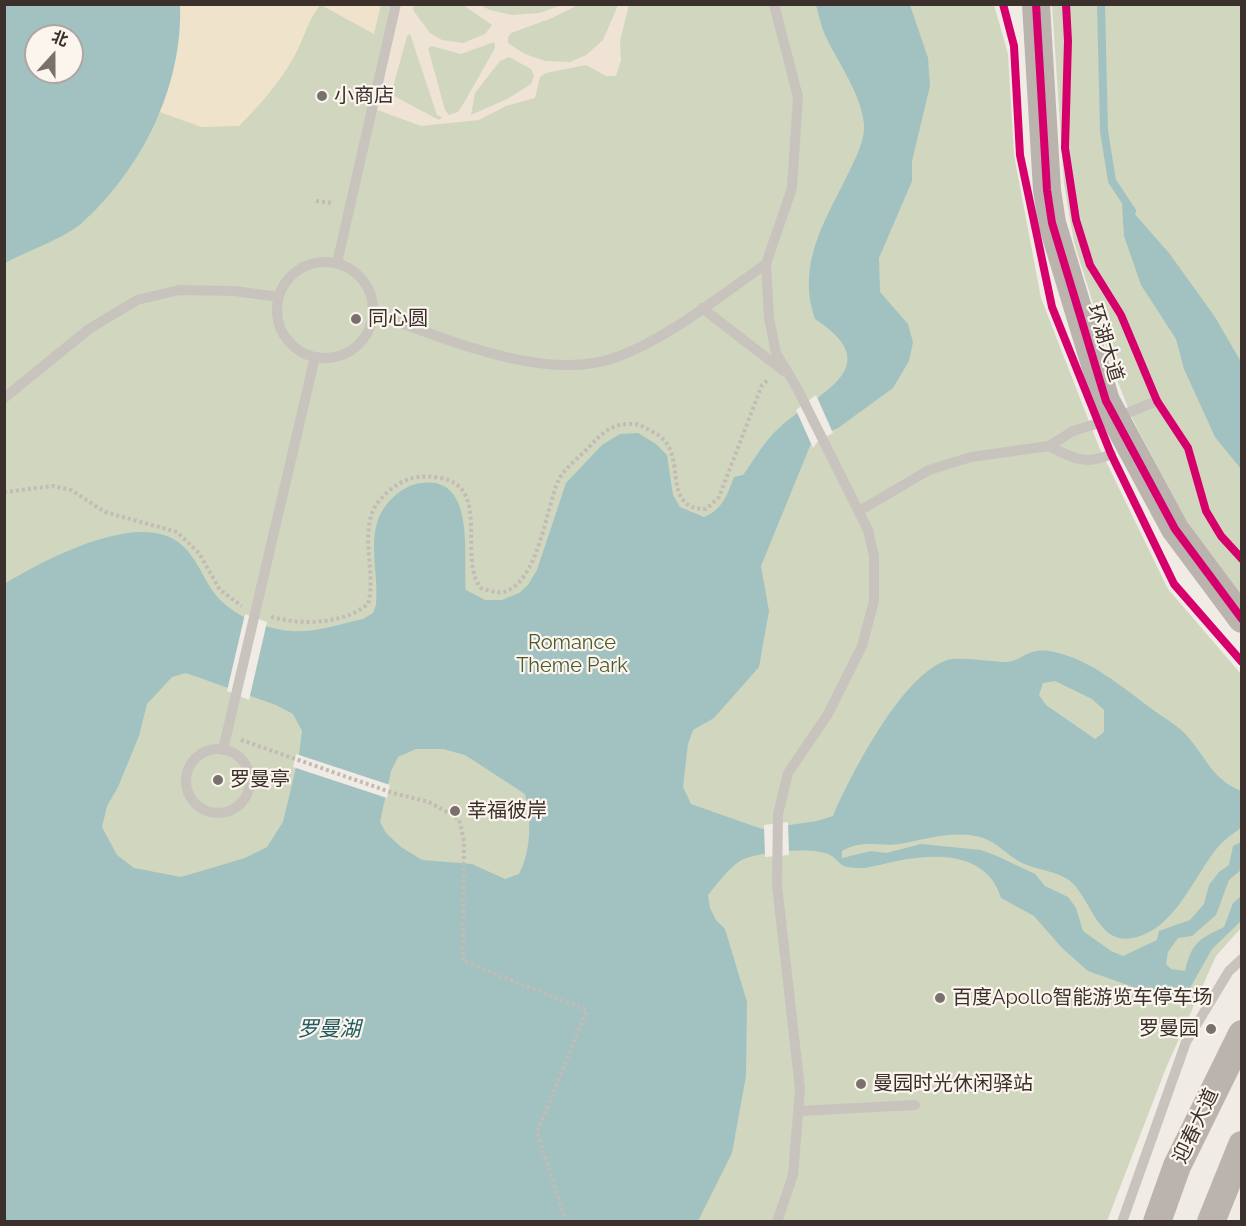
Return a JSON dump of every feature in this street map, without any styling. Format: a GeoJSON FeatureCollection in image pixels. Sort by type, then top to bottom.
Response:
{"type":"FeatureCollection","features":[{"type":"Feature","properties":{"kind":"street","name":"环湖大道"},"geometry":{"type":"LineString","coordinates":[[1036,4],[1047,190],[1052,223],[1106,401],[1175,529],[1242,619]]}},
{"type":"Feature","properties":{"kind":"street","name":"迎春大道"},"geometry":{"type":"LineString","coordinates":[[1156,1221],[1177,1167],[1242,1034]]}},
{"type":"Feature","properties":{"kind":"street"},"geometry":{"type":"LineString","coordinates":[[1211,1221],[1242,1145]]}},
{"type":"Feature","properties":{"kind":"lane"},"geometry":{"type":"LineString","coordinates":[[337,263],[396,4]]}},
{"type":"Feature","properties":{"kind":"lane"},"geometry":{"type":"LineString","coordinates":[[774,4],[798,97],[792,188],[766,264],[766,288],[776,353],[797,388],[868,530],[874,556],[874,601],[862,646],[828,714],[788,773],[778,814],[777,885],[784,960],[799,1064],[799,1111],[793,1175],[777,1221]]}},
{"type":"Feature","properties":{"kind":"lane"},"geometry":{"type":"LineString","coordinates":[[322,262],[337,263],[352,270],[364,281],[372,296],[374,313],[370,329],[354,348],[331,358],[315,357],[300,352],[280,329],[277,314],[279,297],[284,285],[294,273],[307,265],[322,262]]}},
{"type":"Feature","properties":{"kind":"lane"},"geometry":{"type":"LineString","coordinates":[[374,313],[457,342],[519,358],[578,365],[613,358],[660,334],[766,264]]}},
{"type":"Feature","properties":{"kind":"lane"},"geometry":{"type":"LineString","coordinates":[[4,398],[88,329],[137,300],[179,290],[235,291],[279,297]]}},
{"type":"Feature","properties":{"kind":"lane"},"geometry":{"type":"LineString","coordinates":[[702,308],[790,375]]}},
{"type":"Feature","properties":{"kind":"lane"},"geometry":{"type":"LineString","coordinates":[[223,750],[315,357]]}},
{"type":"Feature","properties":{"kind":"lane"},"geometry":{"type":"LineString","coordinates":[[859,512],[929,470],[971,457],[1048,446],[1073,431],[1157,401]]}},
{"type":"Feature","properties":{"kind":"lane"},"geometry":{"type":"LineString","coordinates":[[1048,446],[1071,458],[1095,461],[1111,454]]}},
{"type":"Feature","properties":{"kind":"lane"},"geometry":{"type":"LineString","coordinates":[[223,750],[233,753],[247,767],[249,787],[246,797],[231,810],[211,813],[193,801],[185,781],[187,770],[202,753],[223,750]]}},
{"type":"Feature","properties":{"kind":"lane"},"geometry":{"type":"LineString","coordinates":[[1122,1221],[1186,1042],[1229,971],[1242,959]]}},
{"type":"Feature","properties":{"kind":"lane"},"geometry":{"type":"LineString","coordinates":[[799,1111],[915,1105]]}},
{"type":"Feature","properties":{"kind":"path"},"geometry":{"type":"LineString","coordinates":[[4,492],[53,486],[70,490],[105,512],[177,532],[199,554],[220,590],[233,602],[255,613],[304,622],[347,617],[368,604],[370,597],[369,531],[372,512],[381,499],[397,485],[424,475],[445,478],[460,488],[471,511],[471,573],[481,588],[504,592],[517,585],[531,563],[559,478],[604,431],[615,425],[632,424],[662,436],[674,455],[680,498],[687,505],[706,509],[719,497],[762,385],[772,377],[790,375]]}},
{"type":"Feature","properties":{"kind":"path"},"geometry":{"type":"LineString","coordinates":[[226,735],[393,793],[429,802],[459,819],[464,841],[463,961],[587,1010],[537,1132],[566,1221]]}},
{"type":"Feature","properties":{"kind":"green space","name":"Romance Theme Park"},"geometry":{"type":"Polygon","coordinates":[[[180,5],[994,5],[1008,54],[1014,155],[1041,298],[1099,447],[1168,589],[1241,674],[1241,928],[1216,956],[1166,1068],[1107,1221],[5,1221],[4,263],[121,180],[160,112],[175,70],[181,23],[180,5]]]}},
{"type":"Feature","properties":{"kind":"green space"},"geometry":{"type":"Polygon","coordinates":[[[1052,5],[1241,5],[1241,602],[1230,589],[1184,517],[1132,418],[1116,377],[1074,242],[1064,184],[1052,5]]]}},
{"type":"Feature","properties":{"kind":"sand"},"geometry":{"type":"Polygon","coordinates":[[[180,5],[320,5],[289,65],[270,92],[247,118],[239,126],[201,127],[160,112],[176,60],[180,33],[180,5]]]}},
{"type":"Feature","properties":{"kind":"sand"},"geometry":{"type":"Polygon","coordinates":[[[321,5],[381,5],[374,34],[321,5]]]}},
{"type":"Feature","properties":{"kind":"shaded area"},"geometry":{"type":"Polygon","coordinates":[[[396,5],[414,5],[413,10],[430,33],[442,40],[463,43],[485,34],[492,25],[463,5],[480,5],[512,15],[539,13],[562,5],[578,5],[552,18],[511,33],[508,37],[508,43],[525,54],[545,61],[570,62],[586,55],[603,40],[618,5],[629,5],[620,41],[621,60],[616,76],[606,76],[586,65],[546,73],[540,77],[535,98],[506,106],[479,120],[421,126],[372,108],[396,5]],[[410,34],[407,36],[392,91],[394,96],[439,120],[442,117],[437,115],[410,34]],[[494,42],[461,54],[432,46],[428,48],[445,110],[449,115],[458,112],[465,101],[495,48],[494,42]],[[509,57],[500,61],[475,93],[471,115],[509,98],[531,84],[534,76],[531,69],[509,57]]]}},
{"type":"Feature","properties":{"kind":"water"},"geometry":{"type":"Polygon","coordinates":[[[5,4],[180,5],[179,35],[174,66],[155,124],[123,178],[104,201],[75,229],[5,263],[5,4]]]}},
{"type":"Feature","properties":{"kind":"water","name":"罗曼湖"},"geometry":{"type":"Polygon","coordinates":[[[816,5],[910,5],[928,58],[930,86],[912,161],[912,181],[879,258],[880,292],[908,324],[913,342],[909,361],[893,388],[838,428],[817,437],[810,446],[761,566],[769,611],[759,667],[714,718],[693,730],[688,744],[683,787],[691,804],[762,829],[817,821],[833,816],[852,776],[880,728],[896,705],[930,669],[953,659],[1007,662],[1036,651],[1064,654],[1106,675],[1177,727],[1195,745],[1216,774],[1241,791],[1241,828],[1217,848],[1181,902],[1160,925],[1132,938],[1120,938],[1110,934],[1102,927],[1077,888],[1069,880],[1022,863],[992,842],[980,837],[960,834],[892,845],[857,845],[842,851],[842,858],[871,851],[886,853],[921,844],[981,850],[1035,874],[1045,886],[1068,897],[1076,908],[1083,931],[1111,951],[1123,956],[1157,940],[1159,931],[1190,920],[1204,904],[1209,885],[1219,872],[1229,865],[1233,846],[1241,842],[1241,870],[1229,880],[1216,915],[1192,936],[1178,938],[1168,952],[1166,964],[1171,969],[1185,971],[1194,947],[1208,935],[1224,927],[1233,903],[1241,896],[1241,921],[1212,949],[1181,1004],[1088,971],[1062,948],[1034,916],[1001,898],[994,883],[984,872],[959,859],[912,858],[857,868],[843,865],[822,852],[785,851],[758,855],[736,864],[708,895],[710,908],[716,920],[725,929],[747,1002],[746,1076],[732,1153],[698,1221],[5,1221],[4,584],[39,564],[83,545],[128,533],[148,532],[167,536],[182,545],[193,557],[217,596],[245,618],[268,627],[291,631],[309,631],[337,626],[363,619],[373,613],[377,594],[374,538],[379,517],[385,506],[399,492],[410,486],[436,483],[449,490],[458,502],[463,519],[466,590],[485,600],[502,600],[519,593],[528,585],[537,570],[566,483],[602,445],[620,434],[638,433],[656,444],[667,455],[673,495],[680,507],[704,517],[716,510],[724,501],[734,477],[743,475],[775,432],[828,390],[840,378],[847,365],[846,351],[836,336],[815,319],[810,299],[809,280],[816,243],[860,149],[864,124],[858,101],[825,35],[816,5]],[[186,673],[172,677],[147,704],[139,736],[118,787],[107,806],[102,827],[117,855],[134,868],[181,877],[245,858],[267,847],[283,822],[299,755],[302,731],[293,714],[276,705],[186,673]],[[1055,681],[1043,683],[1039,695],[1046,705],[1095,739],[1104,732],[1104,710],[1092,699],[1055,681]],[[416,749],[398,757],[391,771],[380,822],[386,833],[401,847],[422,860],[472,864],[505,879],[519,874],[526,855],[529,834],[525,794],[465,755],[443,749],[416,749]]]}},
{"type":"Feature","properties":{"kind":"water"},"geometry":{"type":"Polygon","coordinates":[[[1122,204],[1132,211],[1169,253],[1215,317],[1241,362],[1241,469],[1215,437],[1184,369],[1176,339],[1141,285],[1124,236],[1122,204]]]}},
{"type":"Feature","properties":{"kind":"pier"},"geometry":{"type":"Polygon","coordinates":[[[816,395],[833,433],[819,440],[813,448],[796,410],[816,395]]]}},
{"type":"Feature","properties":{"kind":"pier"},"geometry":{"type":"Polygon","coordinates":[[[245,614],[267,622],[249,700],[227,691],[245,614]]]}},
{"type":"Feature","properties":{"kind":"pier"},"geometry":{"type":"Polygon","coordinates":[[[296,754],[390,785],[387,798],[293,767],[296,754]]]}},
{"type":"Feature","properties":{"kind":"pier"},"geometry":{"type":"Polygon","coordinates":[[[788,822],[789,855],[765,857],[764,825],[788,822]]]}},
{"type":"Feature","properties":{"kind":"waterway"},"geometry":{"type":"LineString","coordinates":[[1101,4],[1104,131],[1112,181],[1132,211]]}},
{"type":"Feature","properties":{"kind":"cycle path"},"geometry":{"type":"LineString","coordinates":[[1003,4],[1014,46],[1020,155],[1052,307],[1111,454],[1174,584],[1242,662]]}},
{"type":"Feature","properties":{"kind":"cycle path"},"geometry":{"type":"LineString","coordinates":[[1036,4],[1047,190],[1052,223],[1106,401],[1175,529],[1242,619]]}},
{"type":"Feature","properties":{"kind":"cycle path"},"geometry":{"type":"LineString","coordinates":[[1066,4],[1068,41],[1065,148],[1076,220],[1090,265],[1121,315],[1157,401],[1188,448],[1206,511],[1221,536],[1242,559]]}},
{"type":"Feature","properties":{"kind":"place","name":"小商店"},"geometry":{"type":"Point","coordinates":[322,96]}},
{"type":"Feature","properties":{"kind":"place","name":"同心圆"},"geometry":{"type":"Point","coordinates":[356,319]}},
{"type":"Feature","properties":{"kind":"place","name":"罗曼亭"},"geometry":{"type":"Point","coordinates":[218,780]}},
{"type":"Feature","properties":{"kind":"place","name":"幸福彼岸"},"geometry":{"type":"Point","coordinates":[455,811]}},
{"type":"Feature","properties":{"kind":"place","name":"百度Apollo智能游览车停车场"},"geometry":{"type":"Point","coordinates":[940,998]}},
{"type":"Feature","properties":{"kind":"place","name":"罗曼园"},"geometry":{"type":"Point","coordinates":[1211,1029]}},
{"type":"Feature","properties":{"kind":"place","name":"曼园时光休闲驿站"},"geometry":{"type":"Point","coordinates":[861,1084]}}]}
